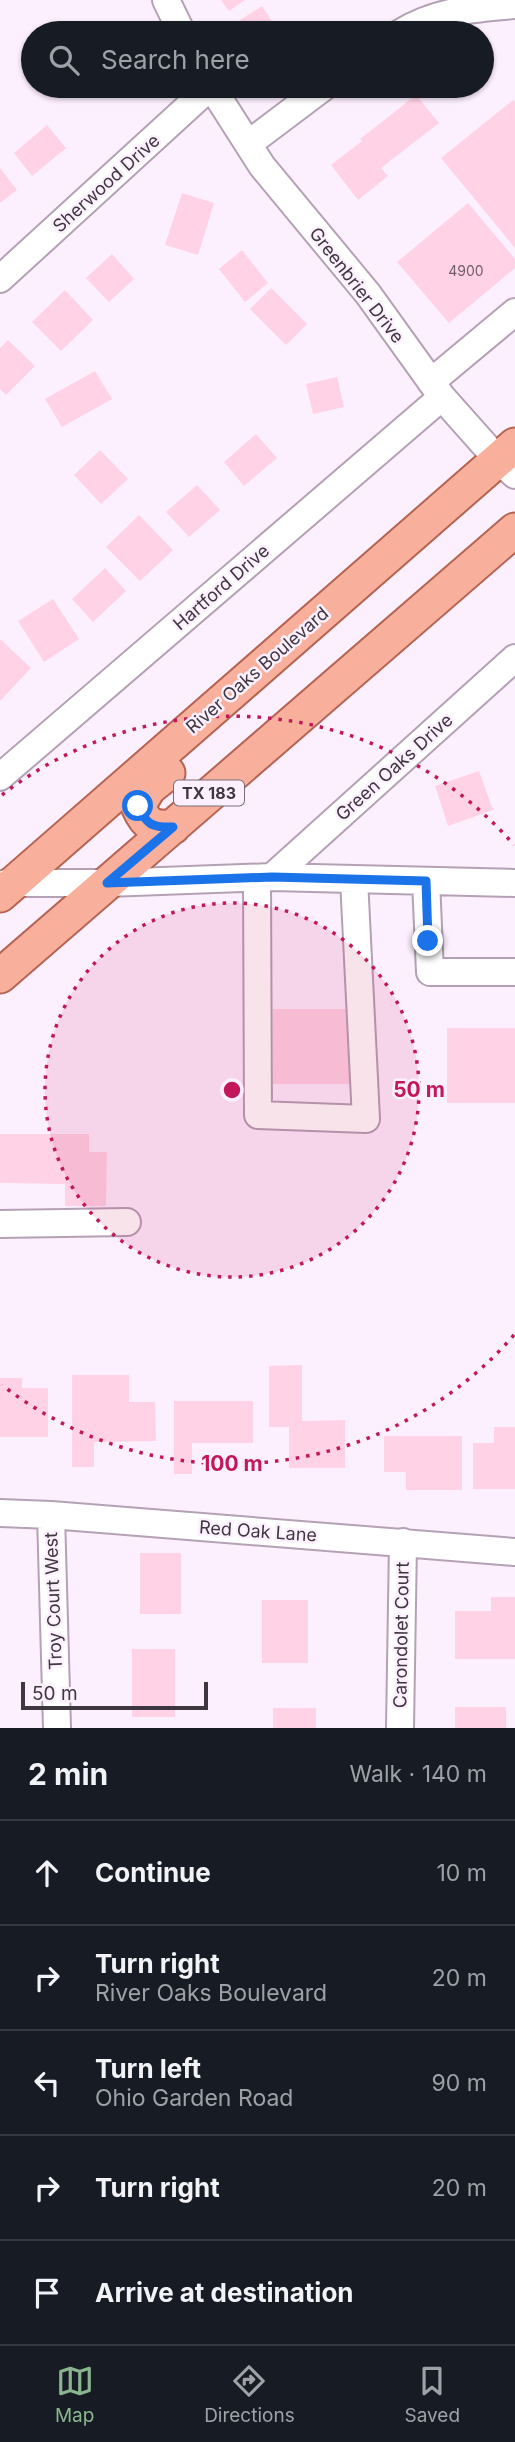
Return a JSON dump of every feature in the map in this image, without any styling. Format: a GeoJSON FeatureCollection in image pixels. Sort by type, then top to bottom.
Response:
{"type":"FeatureCollection","features":[{"type":"Feature","properties":{"kind":"main road","name":"River Oaks Boulevard"},"geometry":{"type":"LineString","coordinates":[[5,887],[272,656],[509,460]]}},
{"type":"Feature","properties":{"kind":"main road","name":"TX 183"},"geometry":{"type":"LineString","coordinates":[[0,976],[173,827],[208,793],[515,530]]}},
{"type":"Feature","properties":{"kind":"main road"},"geometry":{"type":"LineString","coordinates":[[173,827],[155,827],[145,822],[138,806],[149,788],[275,684],[272,656]]}},
{"type":"Feature","properties":{"kind":"street"},"geometry":{"type":"LineString","coordinates":[[166,0],[176,21]]}},
{"type":"Feature","properties":{"kind":"street"},"geometry":{"type":"LineString","coordinates":[[420,21],[447,14],[515,5]]}},
{"type":"Feature","properties":{"kind":"street","name":"Sherwood Drive"},"geometry":{"type":"LineString","coordinates":[[0,279],[198,98]]}},
{"type":"Feature","properties":{"kind":"street","name":"Greenbrier Drive"},"geometry":{"type":"LineString","coordinates":[[219,98],[262,166],[368,294],[437,390],[509,460]]}},
{"type":"Feature","properties":{"kind":"street"},"geometry":{"type":"LineString","coordinates":[[248,144],[309,98]]}},
{"type":"Feature","properties":{"kind":"street","name":"Hartford Drive"},"geometry":{"type":"LineString","coordinates":[[0,777],[437,390],[515,312]]}},
{"type":"Feature","properties":{"kind":"street","name":"Green Oaks Drive"},"geometry":{"type":"LineString","coordinates":[[265,877],[515,658]]}},
{"type":"Feature","properties":{"kind":"street"},"geometry":{"type":"LineString","coordinates":[[5,887],[265,877],[515,883]]}},
{"type":"Feature","properties":{"kind":"street"},"geometry":{"type":"LineString","coordinates":[[265,877],[258,1115],[366,1119],[354,879]]}},
{"type":"Feature","properties":{"kind":"street"},"geometry":{"type":"LineString","coordinates":[[426,881],[430,972],[515,972]]}},
{"type":"Feature","properties":{"kind":"street"},"geometry":{"type":"LineString","coordinates":[[0,1224],[127,1222]]}},
{"type":"Feature","properties":{"kind":"street","name":"Red Oak Lane"},"geometry":{"type":"LineString","coordinates":[[0,1513],[515,1552]]}},
{"type":"Feature","properties":{"kind":"street","name":"Troy Court West"},"geometry":{"type":"LineString","coordinates":[[51,1515],[57,1728]]}},
{"type":"Feature","properties":{"kind":"street","name":"Carondolet Court"},"geometry":{"type":"LineString","coordinates":[[400,1728],[403,1542]]}},
{"type":"Feature","properties":{"kind":"building"},"geometry":{"type":"Polygon","coordinates":[[[221,0],[245,0],[229,11],[221,0]]]}},
{"type":"Feature","properties":{"kind":"building"},"geometry":{"type":"Polygon","coordinates":[[[262,6],[271,21],[239,21],[262,6]]]}},
{"type":"Feature","properties":{"kind":"building"},"geometry":{"type":"Polygon","coordinates":[[[412,98],[418,98],[439,123],[381,168],[388,176],[358,200],[331,165],[362,141],[360,139],[412,98]]]}},
{"type":"Feature","properties":{"kind":"building"},"geometry":{"type":"Polygon","coordinates":[[[513,100],[515,102],[515,248],[441,158],[513,100]]]}},
{"type":"Feature","properties":{"kind":"building"},"geometry":{"type":"Polygon","coordinates":[[[47,125],[66,148],[32,176],[14,153],[47,125]]]}},
{"type":"Feature","properties":{"kind":"building"},"geometry":{"type":"Polygon","coordinates":[[[0,168],[17,190],[0,203],[0,168]]]}},
{"type":"Feature","properties":{"kind":"building"},"geometry":{"type":"Polygon","coordinates":[[[182,193],[214,203],[198,255],[165,245],[182,193]]]}},
{"type":"Feature","properties":{"kind":"building"},"geometry":{"type":"Polygon","coordinates":[[[468,203],[515,259],[515,268],[449,323],[397,262],[468,203]]]}},
{"type":"Feature","properties":{"kind":"building"},"geometry":{"type":"Polygon","coordinates":[[[242,250],[268,283],[245,302],[219,269],[242,250]]]}},
{"type":"Feature","properties":{"kind":"building"},"geometry":{"type":"Polygon","coordinates":[[[112,254],[134,279],[109,302],[86,278],[112,254]]]}},
{"type":"Feature","properties":{"kind":"building"},"geometry":{"type":"Polygon","coordinates":[[[271,288],[307,324],[286,345],[250,309],[271,288]]]}},
{"type":"Feature","properties":{"kind":"building"},"geometry":{"type":"Polygon","coordinates":[[[65,290],[93,320],[61,351],[32,322],[65,290]]]}},
{"type":"Feature","properties":{"kind":"building"},"geometry":{"type":"Polygon","coordinates":[[[8,340],[35,366],[6,395],[0,389],[0,348],[8,340]]]}},
{"type":"Feature","properties":{"kind":"building"},"geometry":{"type":"Polygon","coordinates":[[[95,371],[112,399],[62,427],[45,399],[95,371]]]}},
{"type":"Feature","properties":{"kind":"building"},"geometry":{"type":"Polygon","coordinates":[[[337,377],[344,407],[313,414],[306,384],[337,377]]]}},
{"type":"Feature","properties":{"kind":"building"},"geometry":{"type":"Polygon","coordinates":[[[256,434],[277,458],[244,486],[224,462],[256,434]]]}},
{"type":"Feature","properties":{"kind":"building"},"geometry":{"type":"Polygon","coordinates":[[[100,450],[128,479],[101,504],[74,475],[100,450]]]}},
{"type":"Feature","properties":{"kind":"building"},"geometry":{"type":"Polygon","coordinates":[[[197,485],[220,510],[189,537],[166,512],[197,485]]]}},
{"type":"Feature","properties":{"kind":"building"},"geometry":{"type":"Polygon","coordinates":[[[139,515],[173,550],[140,581],[106,547],[139,515]]]}},
{"type":"Feature","properties":{"kind":"building"},"geometry":{"type":"Polygon","coordinates":[[[105,568],[126,591],[93,622],[72,599],[105,568]]]}},
{"type":"Feature","properties":{"kind":"building"},"geometry":{"type":"Polygon","coordinates":[[[53,599],[79,639],[44,662],[18,621],[53,599]]]}},
{"type":"Feature","properties":{"kind":"building"},"geometry":{"type":"Polygon","coordinates":[[[0,639],[31,668],[0,701],[0,639]]]}},
{"type":"Feature","properties":{"kind":"building"},"geometry":{"type":"Polygon","coordinates":[[[479,771],[493,810],[448,826],[435,786],[479,771]]]}},
{"type":"Feature","properties":{"kind":"building"},"geometry":{"type":"Polygon","coordinates":[[[273,1009],[353,1009],[353,1084],[273,1084],[273,1009]]]}},
{"type":"Feature","properties":{"kind":"building"},"geometry":{"type":"Polygon","coordinates":[[[447,1028],[515,1028],[515,1103],[447,1103],[447,1028]]]}},
{"type":"Feature","properties":{"kind":"building"},"geometry":{"type":"Polygon","coordinates":[[[0,1134],[89,1134],[89,1152],[107,1152],[106,1206],[65,1206],[65,1184],[0,1183],[0,1134]]]}},
{"type":"Feature","properties":{"kind":"building"},"geometry":{"type":"Polygon","coordinates":[[[302,1365],[302,1421],[345,1420],[345,1468],[289,1468],[289,1427],[269,1427],[269,1366],[302,1365]]]}},
{"type":"Feature","properties":{"kind":"building"},"geometry":{"type":"Polygon","coordinates":[[[72,1375],[129,1375],[129,1402],[155,1402],[156,1441],[94,1442],[94,1467],[72,1467],[72,1375]]]}},
{"type":"Feature","properties":{"kind":"building"},"geometry":{"type":"Polygon","coordinates":[[[0,1378],[22,1378],[22,1388],[48,1388],[48,1437],[0,1437],[0,1378]]]}},
{"type":"Feature","properties":{"kind":"building"},"geometry":{"type":"Polygon","coordinates":[[[174,1401],[253,1401],[253,1443],[192,1443],[192,1474],[174,1474],[174,1401]]]}},
{"type":"Feature","properties":{"kind":"building"},"geometry":{"type":"Polygon","coordinates":[[[494,1427],[515,1427],[515,1489],[473,1489],[473,1443],[494,1443],[494,1427]]]}},
{"type":"Feature","properties":{"kind":"building"},"geometry":{"type":"Polygon","coordinates":[[[384,1436],[462,1436],[462,1490],[406,1490],[406,1472],[384,1472],[384,1436]]]}},
{"type":"Feature","properties":{"kind":"building"},"geometry":{"type":"Polygon","coordinates":[[[140,1553],[181,1553],[181,1614],[140,1614],[140,1553]]]}},
{"type":"Feature","properties":{"kind":"building"},"geometry":{"type":"Polygon","coordinates":[[[491,1597],[515,1597],[515,1659],[455,1659],[455,1611],[491,1611],[491,1597]]]}},
{"type":"Feature","properties":{"kind":"building"},"geometry":{"type":"Polygon","coordinates":[[[262,1600],[308,1600],[308,1663],[262,1663],[262,1600]]]}},
{"type":"Feature","properties":{"kind":"building"},"geometry":{"type":"Polygon","coordinates":[[[132,1649],[175,1649],[175,1717],[132,1717],[132,1649]]]}},
{"type":"Feature","properties":{"kind":"building"},"geometry":{"type":"Polygon","coordinates":[[[455,1707],[506,1707],[506,1728],[455,1728],[455,1707]]]}},
{"type":"Feature","properties":{"kind":"building"},"geometry":{"type":"Polygon","coordinates":[[[273,1708],[316,1708],[316,1728],[273,1728],[273,1708]]]}},
{"type":"Feature","properties":{"kind":"route"},"geometry":{"type":"LineString","coordinates":[[138,806],[145,822],[155,827],[173,827],[107,883],[272,877],[426,881],[428,941]]}}]}
